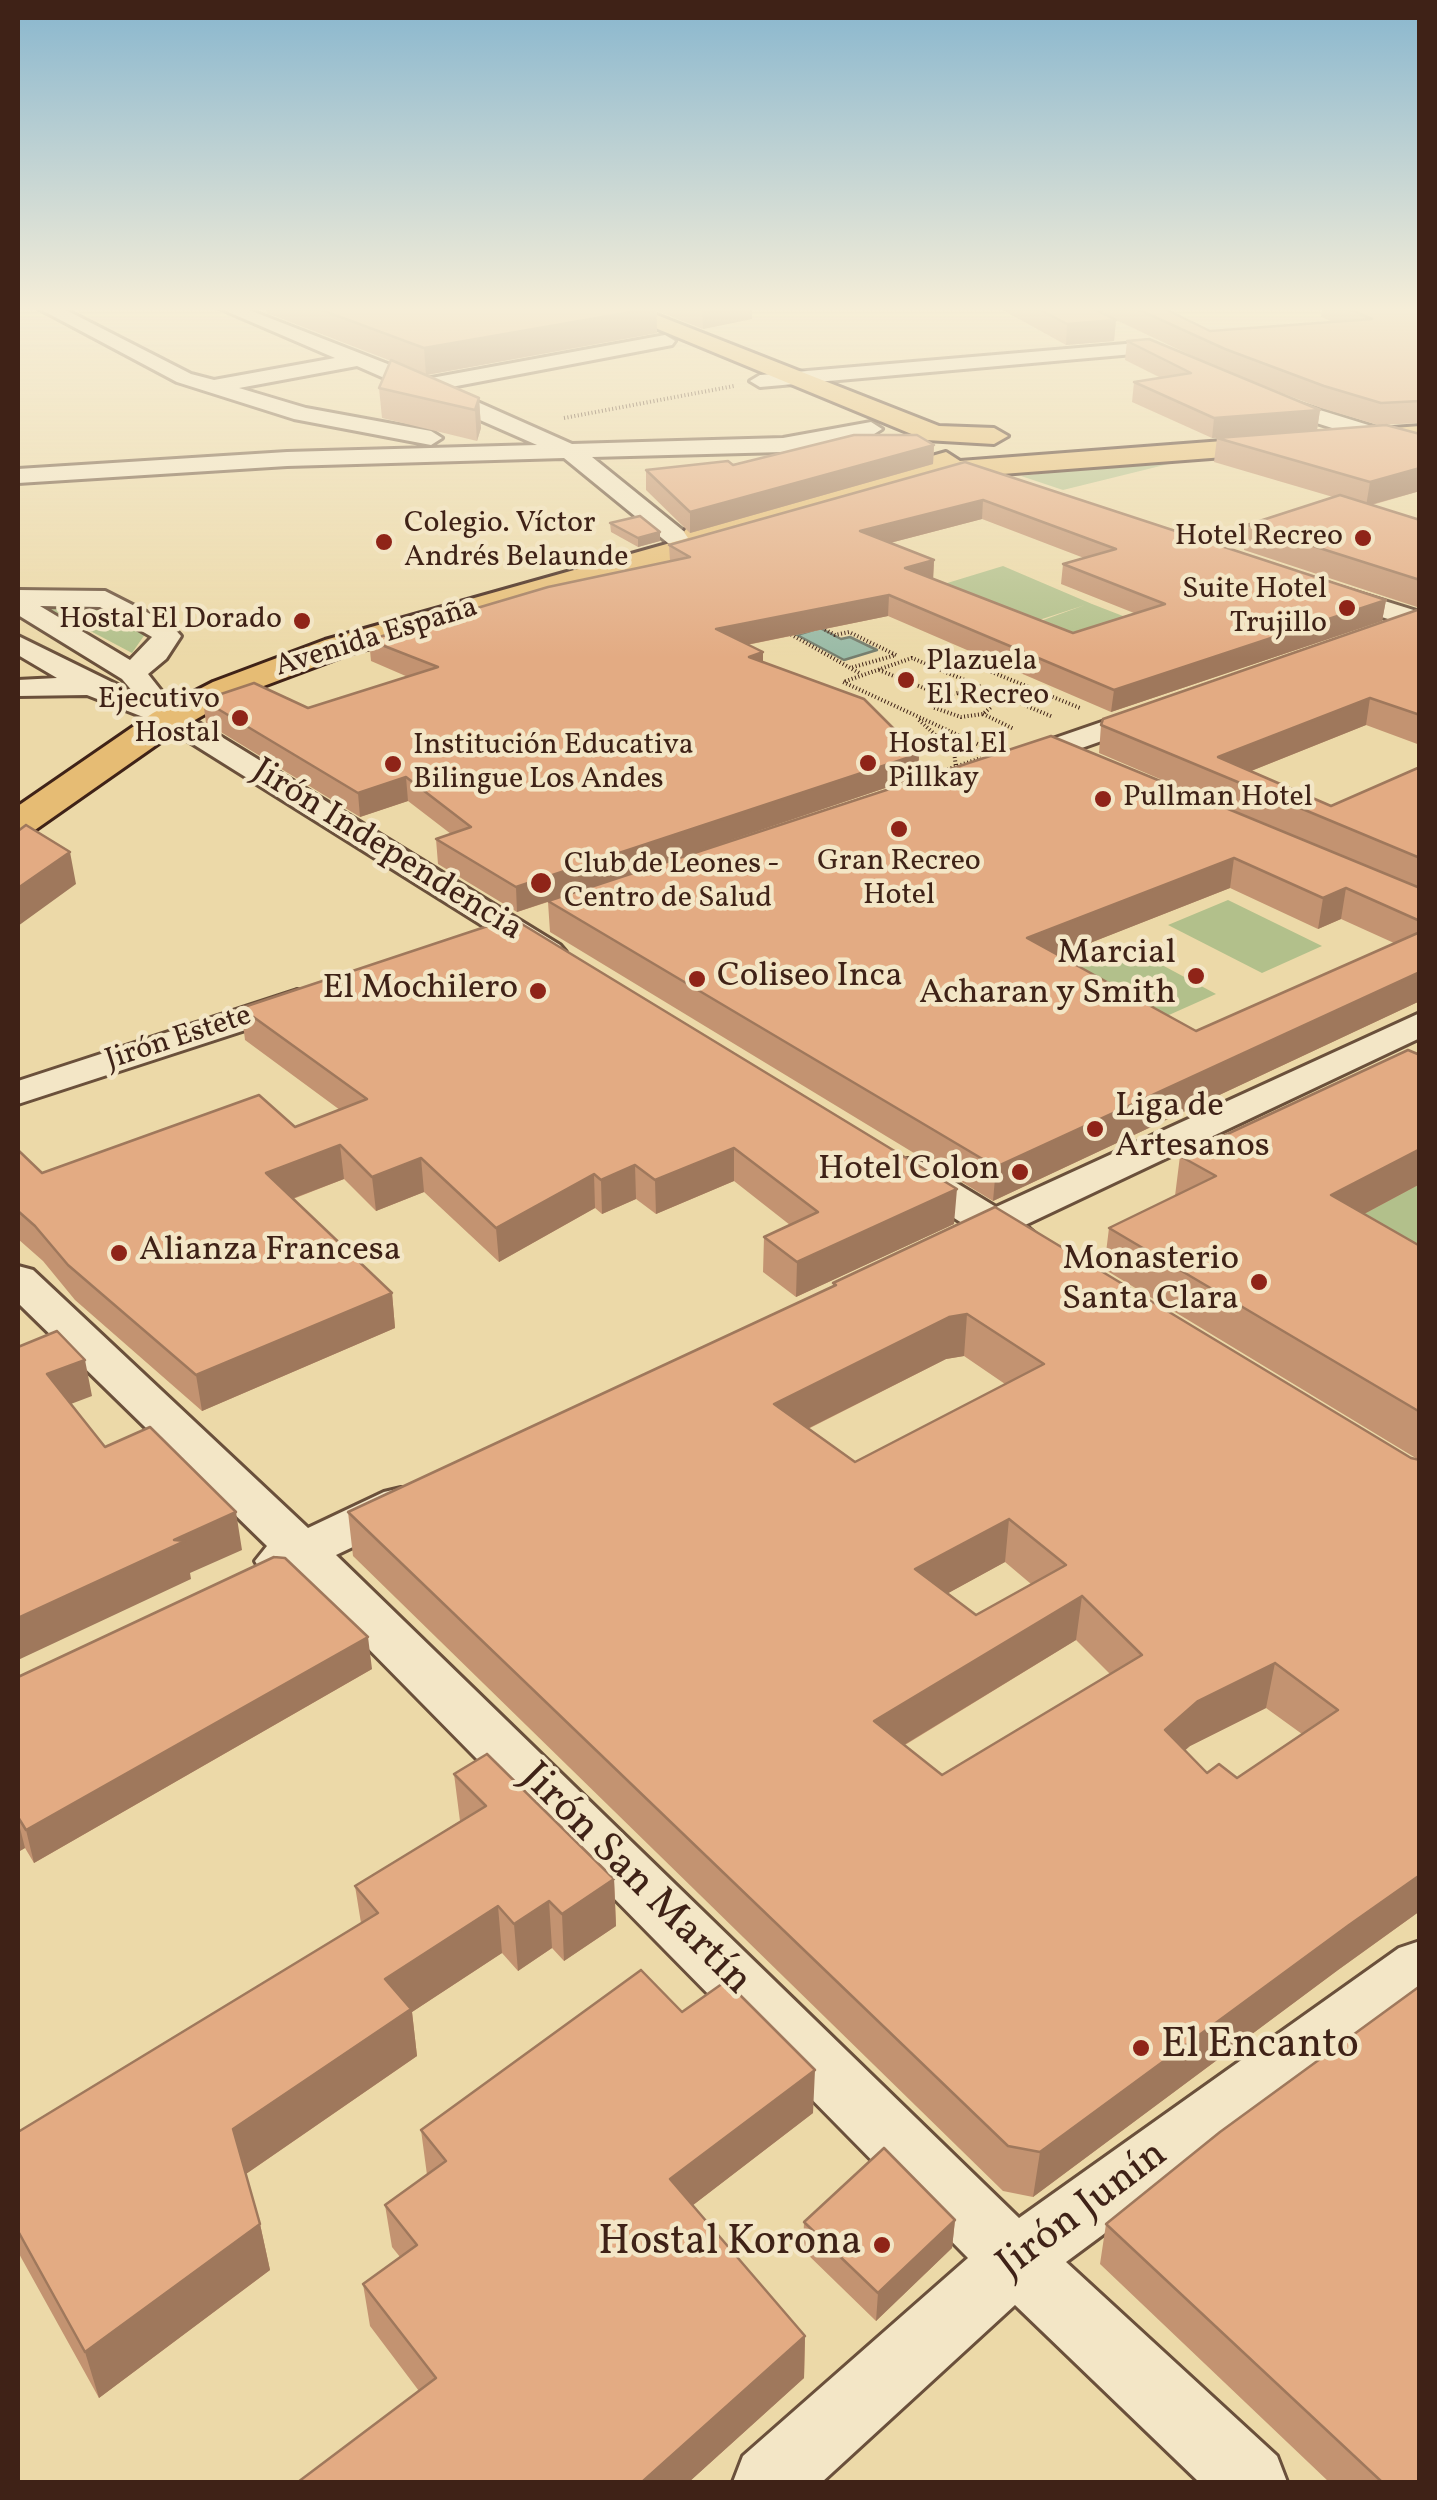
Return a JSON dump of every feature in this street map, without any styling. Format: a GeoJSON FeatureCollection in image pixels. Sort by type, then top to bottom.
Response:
{"type":"FeatureCollection","features":[{"type":"Feature","properties":{"kind":"main road"},"geometry":{"type":"LineString","coordinates":[[860,425],[953,465],[1096,439],[1306,425]]}},
{"type":"Feature","properties":{"kind":"main road"},"geometry":{"type":"LineString","coordinates":[[912,425],[936,434],[1028,434]]}},
{"type":"Feature","properties":{"kind":"main road"},"geometry":{"type":"LineString","coordinates":[[1142,427],[1182,425]]}},
{"type":"Feature","properties":{"kind":"main road","name":"Avenida España"},"geometry":{"type":"LineString","coordinates":[[18,824],[158,709],[225,689],[337,647],[953,465],[996,446],[1086,431]]}},
{"type":"Feature","properties":{"kind":"main road","name":"Avenida España"},"geometry":{"type":"LineString","coordinates":[[18,796],[158,709],[312,643],[677,538],[953,465],[1420,434]]}},
{"type":"Feature","properties":{"kind":"street"},"geometry":{"type":"LineString","coordinates":[[341,425],[415,445]]}},
{"type":"Feature","properties":{"kind":"street"},"geometry":{"type":"LineString","coordinates":[[1337,425],[1420,449]]}},
{"type":"Feature","properties":{"kind":"street"},"geometry":{"type":"LineString","coordinates":[[517,426],[571,452],[677,538]]}},
{"type":"Feature","properties":{"kind":"street"},"geometry":{"type":"LineString","coordinates":[[18,476],[415,445],[515,453],[783,445],[833,440],[870,429]]}},
{"type":"Feature","properties":{"kind":"street"},"geometry":{"type":"LineString","coordinates":[[953,465],[1034,493]]}},
{"type":"Feature","properties":{"kind":"street"},"geometry":{"type":"LineString","coordinates":[[1310,585],[1420,622]]}},
{"type":"Feature","properties":{"kind":"street"},"geometry":{"type":"LineString","coordinates":[[18,601],[105,599],[148,622],[167,636],[156,653],[132,673]]}},
{"type":"Feature","properties":{"kind":"street"},"geometry":{"type":"LineString","coordinates":[[18,601],[132,673],[158,709]]}},
{"type":"Feature","properties":{"kind":"street"},"geometry":{"type":"LineString","coordinates":[[1366,640],[1420,622]]}},
{"type":"Feature","properties":{"kind":"street"},"geometry":{"type":"LineString","coordinates":[[18,644],[91,686],[158,709]]}},
{"type":"Feature","properties":{"kind":"street"},"geometry":{"type":"LineString","coordinates":[[18,688],[91,686]]}},
{"type":"Feature","properties":{"kind":"street"},"geometry":{"type":"LineString","coordinates":[[979,764],[1054,733],[1186,702]]}},
{"type":"Feature","properties":{"kind":"street","name":"Jirón Independencia"},"geometry":{"type":"LineString","coordinates":[[158,709],[580,971]]}},
{"type":"Feature","properties":{"kind":"street"},"geometry":{"type":"LineString","coordinates":[[1054,733],[1091,765]]}},
{"type":"Feature","properties":{"kind":"street"},"geometry":{"type":"LineString","coordinates":[[476,942],[551,918]]}},
{"type":"Feature","properties":{"kind":"street","name":"Jirón Estete"},"geometry":{"type":"LineString","coordinates":[[18,1093],[330,991]]}},
{"type":"Feature","properties":{"kind":"street"},"geometry":{"type":"LineString","coordinates":[[940,1248],[1420,1024]]}},
{"type":"Feature","properties":{"kind":"street"},"geometry":{"type":"LineString","coordinates":[[878,1152],[1059,1264]]}},
{"type":"Feature","properties":{"kind":"street","name":"Jirón San Martín"},"geometry":{"type":"LineString","coordinates":[[18,1279],[302,1551],[1014,2260],[1252,2482]]}},
{"type":"Feature","properties":{"kind":"street"},"geometry":{"type":"LineString","coordinates":[[249,1576],[444,1484]]}},
{"type":"Feature","properties":{"kind":"street","name":"Jirón Junín"},"geometry":{"type":"LineString","coordinates":[[768,2482],[1014,2260],[1420,1966]]}},
{"type":"Feature","properties":{"kind":"path"},"geometry":{"type":"LineString","coordinates":[[517,426],[524,425]]}},
{"type":"Feature","properties":{"kind":"path"},"geometry":{"type":"LineString","coordinates":[[776,622],[786,632],[862,675]]}},
{"type":"Feature","properties":{"kind":"path"},"geometry":{"type":"LineString","coordinates":[[814,624],[835,634],[849,632],[906,660],[926,664],[1054,733]]}},
{"type":"Feature","properties":{"kind":"path"},"geometry":{"type":"LineString","coordinates":[[786,632],[800,628]]}},
{"type":"Feature","properties":{"kind":"path"},"geometry":{"type":"LineString","coordinates":[[848,668],[896,655]]}},
{"type":"Feature","properties":{"kind":"path"},"geometry":{"type":"LineString","coordinates":[[926,664],[950,655],[1083,709]]}},
{"type":"Feature","properties":{"kind":"path"},"geometry":{"type":"LineString","coordinates":[[906,660],[843,682],[905,710],[979,764]]}},
{"type":"Feature","properties":{"kind":"path"},"geometry":{"type":"LineString","coordinates":[[878,670],[941,695],[975,694],[988,700],[991,707],[970,717],[946,714],[932,706],[941,695]]}},
{"type":"Feature","properties":{"kind":"path"},"geometry":{"type":"LineString","coordinates":[[905,710],[954,752],[979,764]]}},
{"type":"Feature","properties":{"kind":"green space"},"geometry":{"type":"Polygon","coordinates":[[[1205,455],[1063,490],[1021,476],[1205,455]]]}},
{"type":"Feature","properties":{"kind":"green space"},"geometry":{"type":"Polygon","coordinates":[[[1003,566],[1190,642],[1130,663],[1035,623],[1085,605],[1033,622],[944,584],[1003,566]]]}},
{"type":"Feature","properties":{"kind":"green space"},"geometry":{"type":"Polygon","coordinates":[[[100,602],[148,630],[132,653],[43,606],[100,602]]]}},
{"type":"Feature","properties":{"kind":"green space"},"geometry":{"type":"Polygon","coordinates":[[[1228,900],[1322,946],[1262,973],[1168,925],[1228,900]]]}},
{"type":"Feature","properties":{"kind":"green space"},"geometry":{"type":"Polygon","coordinates":[[[1123,944],[1216,994],[1151,1023],[1058,971],[1123,944]]]}},
{"type":"Feature","properties":{"kind":"green space"},"geometry":{"type":"Polygon","coordinates":[[[1419,1184],[1419,1292],[1323,1236],[1419,1184]]]}},
{"type":"Feature","properties":{"kind":"shaded area"},"geometry":{"type":"Polygon","coordinates":[[[820,628],[877,650],[844,660],[797,635],[820,628]]]}},
{"type":"Feature","properties":{"kind":"building"},"geometry":{"type":"Polygon","coordinates":[[[1386,425],[1420,434],[1420,468],[1370,482],[1217,438],[1386,425]]]}},
{"type":"Feature","properties":{"kind":"building"},"geometry":{"type":"Polygon","coordinates":[[[854,435],[917,435],[934,445],[690,512],[646,470],[728,461],[733,465],[854,435]]]}},
{"type":"Feature","properties":{"kind":"building"},"geometry":{"type":"Polygon","coordinates":[[[965,462],[1386,600],[1114,690],[889,595],[716,629],[763,652],[749,657],[864,699],[919,754],[516,887],[436,839],[471,827],[406,777],[358,793],[203,700],[254,683],[308,708],[438,667],[369,640],[548,587],[690,557],[669,545],[965,462]],[[983,500],[860,531],[934,560],[905,568],[1073,633],[1165,604],[1063,564],[1116,549],[983,500]]]}},
{"type":"Feature","properties":{"kind":"building"},"geometry":{"type":"Polygon","coordinates":[[[1340,495],[1420,520],[1420,580],[1247,525],[1340,495]]]}},
{"type":"Feature","properties":{"kind":"building"},"geometry":{"type":"Polygon","coordinates":[[[640,516],[660,532],[638,538],[610,523],[640,516]]]}},
{"type":"Feature","properties":{"kind":"building"},"geometry":{"type":"Polygon","coordinates":[[[1420,609],[1420,715],[1370,698],[1218,757],[1331,806],[1420,767],[1420,858],[1101,725],[1103,719],[1420,609]]]}},
{"type":"Feature","properties":{"kind":"building"},"geometry":{"type":"Polygon","coordinates":[[[1051,736],[1420,888],[1420,921],[1346,888],[1323,898],[1234,858],[1027,938],[1196,1031],[1420,932],[1420,972],[996,1167],[548,901],[1051,736]]]}},
{"type":"Feature","properties":{"kind":"building"},"geometry":{"type":"Polygon","coordinates":[[[26,825],[70,852],[18,888],[18,831],[26,825]]]}},
{"type":"Feature","properties":{"kind":"building"},"geometry":{"type":"Polygon","coordinates":[[[512,918],[957,1189],[797,1262],[764,1237],[818,1212],[734,1148],[655,1180],[635,1165],[601,1180],[594,1174],[496,1228],[421,1158],[372,1177],[340,1145],[266,1173],[392,1293],[196,1375],[68,1265],[18,1211],[18,1150],[42,1173],[259,1095],[295,1127],[367,1099],[241,1008],[512,918]]]}},
{"type":"Feature","properties":{"kind":"building","name":"Monasterio Santa Clara"},"geometry":{"type":"Polygon","coordinates":[[[1408,1050],[1420,1055],[1420,1149],[1331,1195],[1420,1246],[1420,1412],[1109,1228],[1216,1176],[1180,1156],[1408,1050]]]}},
{"type":"Feature","properties":{"kind":"building"},"geometry":{"type":"Polygon","coordinates":[[[995,1207],[1420,1460],[1420,1875],[1040,2152],[1008,2146],[348,1512],[836,1285],[833,1283],[995,1207]],[[967,1314],[949,1317],[774,1404],[855,1462],[1044,1364],[967,1314]],[[1009,1519],[915,1569],[976,1615],[1066,1565],[1009,1519]],[[1082,1596],[874,1721],[942,1775],[1142,1655],[1082,1596]],[[1275,1663],[1198,1701],[1165,1730],[1207,1773],[1219,1764],[1237,1778],[1338,1710],[1275,1663]]]}},
{"type":"Feature","properties":{"kind":"building"},"geometry":{"type":"Polygon","coordinates":[[[57,1331],[85,1360],[47,1374],[105,1447],[150,1427],[236,1512],[174,1540],[185,1541],[18,1618],[18,1347],[57,1331]]]}},
{"type":"Feature","properties":{"kind":"building"},"geometry":{"type":"Polygon","coordinates":[[[274,1557],[285,1558],[368,1637],[26,1830],[18,1817],[18,1677],[274,1557]]]}},
{"type":"Feature","properties":{"kind":"building"},"geometry":{"type":"Polygon","coordinates":[[[487,1754],[614,1879],[562,1914],[549,1901],[514,1924],[498,1906],[385,1979],[411,2009],[233,2129],[260,2224],[85,2352],[18,2231],[18,2132],[378,1913],[355,1886],[486,1806],[454,1774],[487,1754]]]}},
{"type":"Feature","properties":{"kind":"building"},"geometry":{"type":"Polygon","coordinates":[[[641,1970],[682,2012],[726,1981],[815,2070],[670,2179],[805,2336],[642,2482],[298,2482],[436,2378],[363,2284],[417,2245],[385,2205],[446,2161],[421,2130],[641,1970]]]}},
{"type":"Feature","properties":{"kind":"building"},"geometry":{"type":"Polygon","coordinates":[[[1420,1986],[1420,2482],[1382,2482],[1106,2224],[1220,2132],[1420,1986]]]}},
{"type":"Feature","properties":{"kind":"building","name":"Hostal Korona"},"geometry":{"type":"Polygon","coordinates":[[[884,2148],[955,2220],[878,2293],[804,2222],[884,2148]]]}},
{"type":"Feature","properties":{"kind":"place","name":"Hotel Recreo"},"geometry":{"type":"Point","coordinates":[1363,538]}},
{"type":"Feature","properties":{"kind":"place","name":"Colegio. Víctor Andrés Belaunde"},"geometry":{"type":"Point","coordinates":[384,542]}},
{"type":"Feature","properties":{"kind":"place","name":"Suite Hotel Trujillo"},"geometry":{"type":"Point","coordinates":[1347,608]}},
{"type":"Feature","properties":{"kind":"place","name":"Hostal El Dorado"},"geometry":{"type":"Point","coordinates":[302,621]}},
{"type":"Feature","properties":{"kind":"place","name":"Plazuela El Recreo"},"geometry":{"type":"Point","coordinates":[906,680]}},
{"type":"Feature","properties":{"kind":"place","name":"Ejecutivo Hostal"},"geometry":{"type":"Point","coordinates":[240,718]}},
{"type":"Feature","properties":{"kind":"place","name":"Hostal El Pillkay"},"geometry":{"type":"Point","coordinates":[868,763]}},
{"type":"Feature","properties":{"kind":"place","name":"Institución Educativa Bilingue Los Andes"},"geometry":{"type":"Point","coordinates":[393,764]}},
{"type":"Feature","properties":{"kind":"place","name":"Pullman Hotel"},"geometry":{"type":"Point","coordinates":[1103,799]}},
{"type":"Feature","properties":{"kind":"place","name":"Gran Recreo Hotel"},"geometry":{"type":"Point","coordinates":[899,829]}},
{"type":"Feature","properties":{"kind":"place","name":"Club de Leones - Centro de Salud"},"geometry":{"type":"Point","coordinates":[541,883]}},
{"type":"Feature","properties":{"kind":"place","name":"Marcial Acharan y Smith"},"geometry":{"type":"Point","coordinates":[1196,976]}},
{"type":"Feature","properties":{"kind":"place","name":"Coliseo Inca"},"geometry":{"type":"Point","coordinates":[697,979]}},
{"type":"Feature","properties":{"kind":"place","name":"El Mochilero"},"geometry":{"type":"Point","coordinates":[538,991]}},
{"type":"Feature","properties":{"kind":"place","name":"Liga de Artesanos"},"geometry":{"type":"Point","coordinates":[1095,1129]}},
{"type":"Feature","properties":{"kind":"place","name":"Hotel Colon"},"geometry":{"type":"Point","coordinates":[1020,1172]}},
{"type":"Feature","properties":{"kind":"place","name":"Alianza Francesa"},"geometry":{"type":"Point","coordinates":[119,1253]}},
{"type":"Feature","properties":{"kind":"place","name":"Monasterio Santa Clara"},"geometry":{"type":"Point","coordinates":[1259,1282]}},
{"type":"Feature","properties":{"kind":"place","name":"El Encanto"},"geometry":{"type":"Point","coordinates":[1141,2048]}},
{"type":"Feature","properties":{"kind":"place","name":"Hostal Korona"},"geometry":{"type":"Point","coordinates":[882,2245]}}]}
